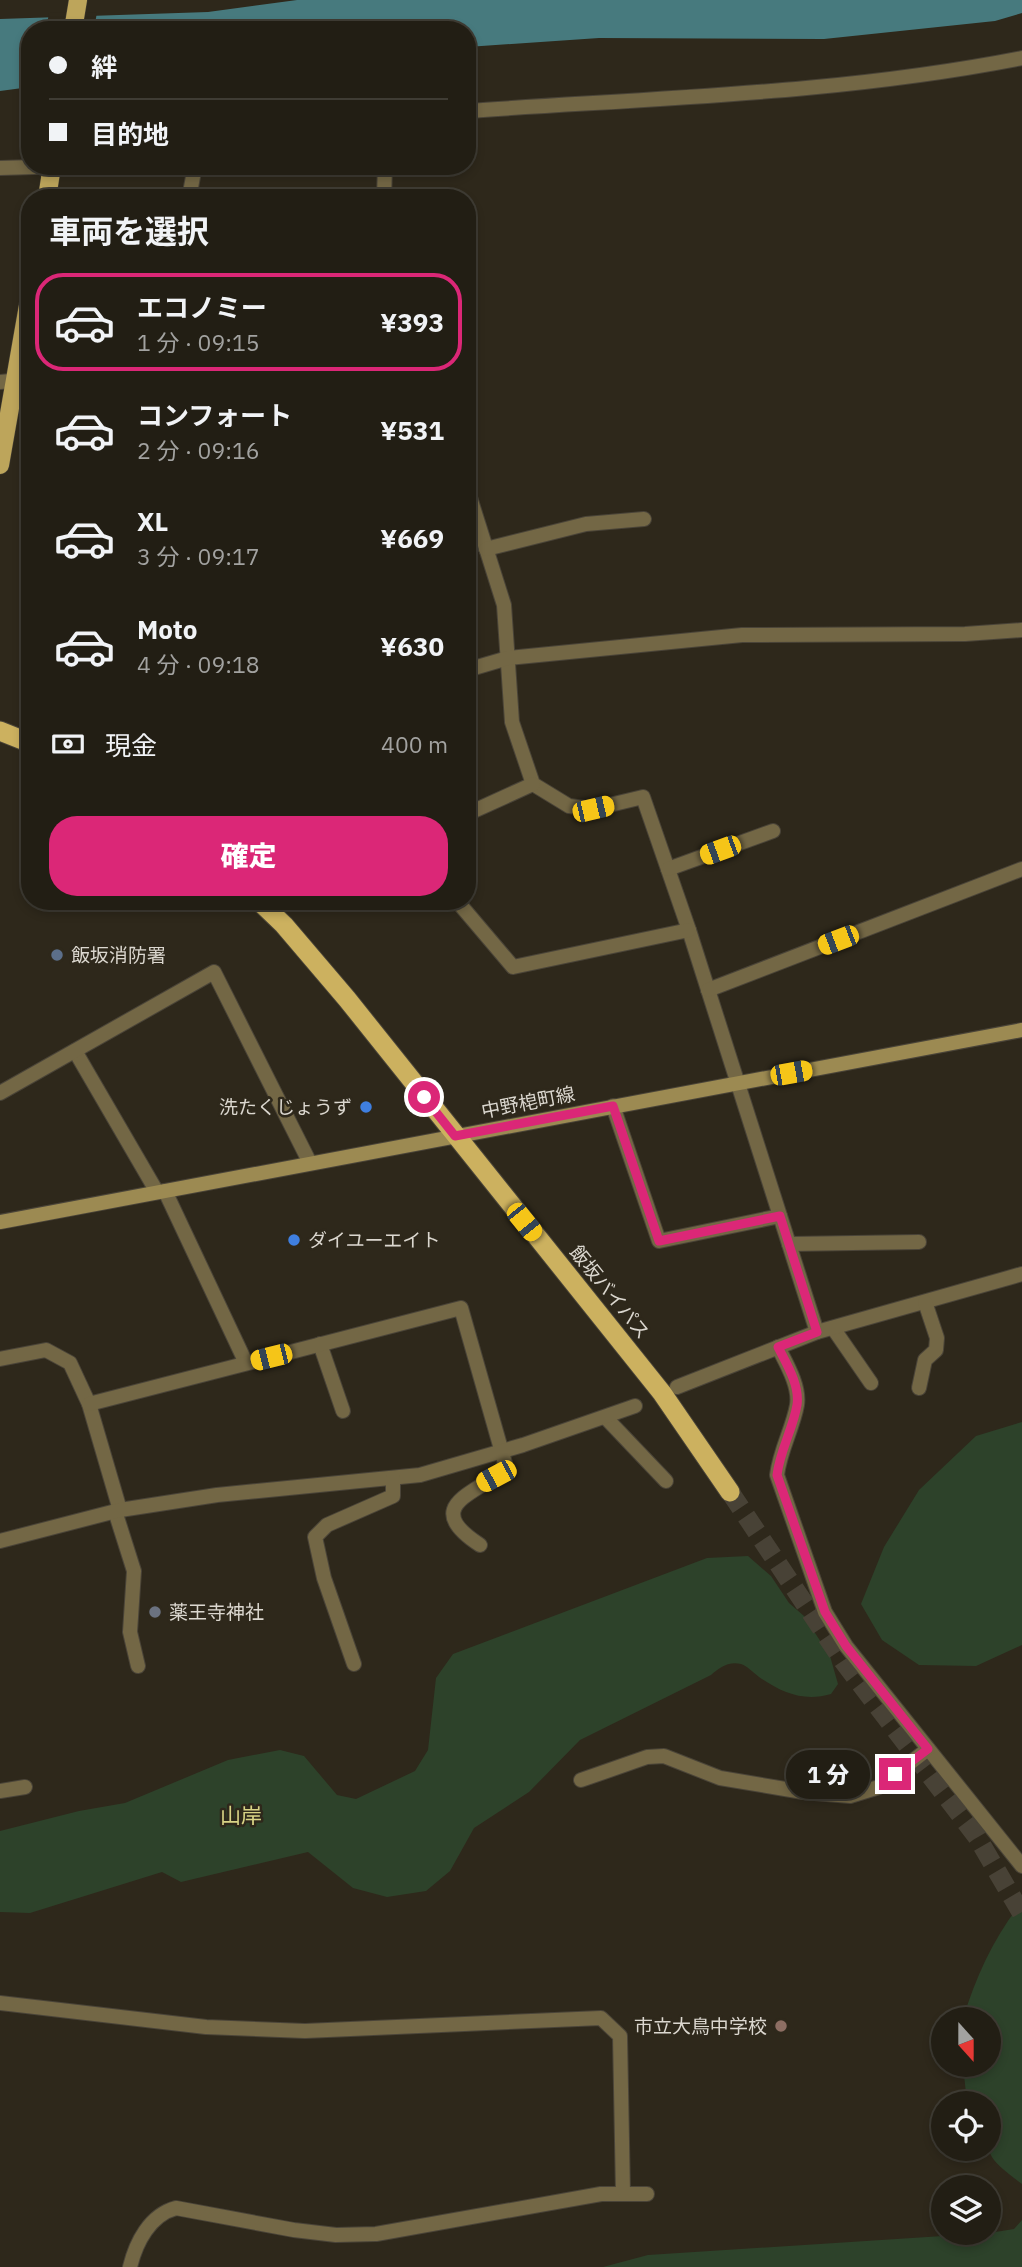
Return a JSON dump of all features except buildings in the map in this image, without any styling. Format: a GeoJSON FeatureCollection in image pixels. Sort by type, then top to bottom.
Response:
{"type":"FeatureCollection","features":[{"type":"Feature","properties":{"kind":"highway"},"geometry":{"type":"LineString","coordinates":[[0,731],[21,739]]}},
{"type":"Feature","properties":{"kind":"highway","name":"飯坂バイパス"},"geometry":{"type":"LineString","coordinates":[[268,910],[284,925],[347,999],[662,1393],[730,1492]]}},
{"type":"Feature","properties":{"kind":"main road"},"geometry":{"type":"LineString","coordinates":[[74,21],[78,0]]}},
{"type":"Feature","properties":{"kind":"main road"},"geometry":{"type":"LineString","coordinates":[[0,465],[21,346]]}},
{"type":"Feature","properties":{"kind":"main road","name":"中野梍町線"},"geometry":{"type":"LineString","coordinates":[[0,1222],[1022,1030]]}},
{"type":"Feature","properties":{"kind":"street"},"geometry":{"type":"LineString","coordinates":[[476,110],[818,88],[911,77],[1022,58]]}},
{"type":"Feature","properties":{"kind":"street"},"geometry":{"type":"LineString","coordinates":[[0,169],[21,168]]}},
{"type":"Feature","properties":{"kind":"street"},"geometry":{"type":"LineString","coordinates":[[486,549],[586,524],[644,519]]}},
{"type":"Feature","properties":{"kind":"street"},"geometry":{"type":"LineString","coordinates":[[476,536],[486,549],[504,605],[512,722],[533,784],[569,806],[593,809],[643,797],[689,930],[817,1332]]}},
{"type":"Feature","properties":{"kind":"street"},"geometry":{"type":"LineString","coordinates":[[476,667],[508,658],[742,635],[965,634],[1022,630]]}},
{"type":"Feature","properties":{"kind":"street"},"geometry":{"type":"LineString","coordinates":[[476,810],[533,784]]}},
{"type":"Feature","properties":{"kind":"street"},"geometry":{"type":"LineString","coordinates":[[668,869],[773,831]]}},
{"type":"Feature","properties":{"kind":"street"},"geometry":{"type":"LineString","coordinates":[[708,990],[1022,869]]}},
{"type":"Feature","properties":{"kind":"street"},"geometry":{"type":"LineString","coordinates":[[465,910],[513,967],[689,930]]}},
{"type":"Feature","properties":{"kind":"street"},"geometry":{"type":"LineString","coordinates":[[0,1093],[214,972],[310,1163]]}},
{"type":"Feature","properties":{"kind":"street"},"geometry":{"type":"LineString","coordinates":[[75,1051],[161,1192],[246,1363]]}},
{"type":"Feature","properties":{"kind":"street"},"geometry":{"type":"LineString","coordinates":[[613,1106],[659,1241],[780,1216]]}},
{"type":"Feature","properties":{"kind":"street"},"geometry":{"type":"LineString","coordinates":[[789,1244],[919,1242]]}},
{"type":"Feature","properties":{"kind":"street"},"geometry":{"type":"LineString","coordinates":[[677,1387],[817,1332],[1022,1274]]}},
{"type":"Feature","properties":{"kind":"street"},"geometry":{"type":"LineString","coordinates":[[919,1388],[925,1360],[936,1350],[937,1338],[925,1302]]}},
{"type":"Feature","properties":{"kind":"street"},"geometry":{"type":"LineString","coordinates":[[89,1404],[461,1308],[503,1451],[503,1469],[457,1502],[454,1513],[466,1536],[480,1545]]}},
{"type":"Feature","properties":{"kind":"street"},"geometry":{"type":"LineString","coordinates":[[833,1328],[871,1383]]}},
{"type":"Feature","properties":{"kind":"street"},"geometry":{"type":"LineString","coordinates":[[320,1344],[343,1411]]}},
{"type":"Feature","properties":{"kind":"street"},"geometry":{"type":"LineString","coordinates":[[778,1347],[794,1382],[797,1403],[779,1457],[777,1475],[825,1612],[846,1646],[1022,1866]]}},
{"type":"Feature","properties":{"kind":"street"},"geometry":{"type":"LineString","coordinates":[[0,1359],[46,1350],[60,1356],[70,1363],[89,1404],[134,1571],[130,1632],[138,1666]]}},
{"type":"Feature","properties":{"kind":"street"},"geometry":{"type":"LineString","coordinates":[[0,1541],[118,1511],[217,1495],[393,1479],[434,1472],[606,1418],[635,1406]]}},
{"type":"Feature","properties":{"kind":"street"},"geometry":{"type":"LineString","coordinates":[[606,1418],[666,1481]]}},
{"type":"Feature","properties":{"kind":"street"},"geometry":{"type":"LineString","coordinates":[[354,1664],[324,1578],[315,1537],[327,1525],[393,1496],[393,1479]]}},
{"type":"Feature","properties":{"kind":"street"},"geometry":{"type":"LineString","coordinates":[[581,1780],[647,1757],[664,1756],[720,1778],[803,1792],[850,1796],[879,1787],[928,1749]]}},
{"type":"Feature","properties":{"kind":"street"},"geometry":{"type":"LineString","coordinates":[[0,1791],[25,1787]]}},
{"type":"Feature","properties":{"kind":"street"},"geometry":{"type":"LineString","coordinates":[[0,2003],[206,2028],[306,2031],[601,2018],[620,2036],[622,2194]]}},
{"type":"Feature","properties":{"kind":"street"},"geometry":{"type":"LineString","coordinates":[[130,2267],[146,2230],[161,2214],[176,2208],[294,2230],[336,2235],[376,2234],[601,2193],[647,2194]]}},
{"type":"Feature","properties":{"kind":"green space"},"geometry":{"type":"Polygon","coordinates":[[[1022,1422],[1022,1645],[976,1666],[919,1665],[882,1640],[861,1604],[884,1547],[919,1490],[976,1436],[1022,1422]]]}},
{"type":"Feature","properties":{"kind":"green space"},"geometry":{"type":"Polygon","coordinates":[[[748,1556],[771,1576],[789,1603],[804,1616],[830,1656],[838,1684],[831,1694],[812,1697],[785,1692],[743,1665],[732,1663],[724,1666],[580,1740],[529,1792],[474,1828],[450,1871],[426,1891],[387,1897],[353,1888],[308,1852],[181,1882],[162,1872],[30,1913],[0,1912],[0,1831],[79,1811],[125,1803],[228,1760],[280,1750],[304,1756],[337,1795],[356,1799],[415,1771],[428,1750],[436,1678],[453,1654],[707,1558],[748,1556]]]}},
{"type":"Feature","properties":{"kind":"green space"},"geometry":{"type":"Polygon","coordinates":[[[1022,1902],[1022,2184],[996,2161],[1001,2161],[1001,2091],[966,2091],[964,2077],[1001,2077],[1001,2007],[967,2007],[987,1957],[1022,1902]]]}},
{"type":"Feature","properties":{"kind":"green space"},"geometry":{"type":"Polygon","coordinates":[[[1022,2220],[1022,2267],[603,2267],[648,2255],[931,2237],[931,2245],[1001,2245],[1001,2231],[1014,2229],[1022,2220]]]}},
{"type":"Feature","properties":{"kind":"water"},"geometry":{"type":"Polygon","coordinates":[[[297,0],[1022,0],[1022,13],[995,21],[824,39],[599,38],[476,46],[476,21],[21,21],[21,88],[0,91],[0,19],[208,12],[297,0]]]}},
{"type":"Feature","properties":{"kind":"pier"},"geometry":{"type":"Polygon","coordinates":[[[97,12],[96,21],[48,21],[49,13],[97,12]]]}},
{"type":"Feature","properties":{"kind":"tunnel"},"geometry":{"type":"LineString","coordinates":[[730,1492],[843,1661],[977,1837],[1022,1914]]}},
{"type":"Feature","properties":{"kind":"place","name":"飯坂消防署"},"geometry":{"type":"Point","coordinates":[57,955]}},
{"type":"Feature","properties":{"kind":"place","name":"洗たくじょうず"},"geometry":{"type":"Point","coordinates":[366,1107]}},
{"type":"Feature","properties":{"kind":"place","name":"ダイユーエイト"},"geometry":{"type":"Point","coordinates":[294,1240]}},
{"type":"Feature","properties":{"kind":"place","name":"薬王寺神社"},"geometry":{"type":"Point","coordinates":[155,1612]}},
{"type":"Feature","properties":{"kind":"place","name":"市立大鳥中学校"},"geometry":{"type":"Point","coordinates":[781,2026]}},
{"type":"Feature","properties":{"kind":"district","name":"山岸"},"geometry":{"type":"Point","coordinates":[241,1815]}},
{"type":"Feature","properties":{"kind":"route"},"geometry":{"type":"LineString","coordinates":[[424,1097],[455,1136],[613,1106],[659,1241],[780,1216],[817,1332],[778,1347],[794,1382],[797,1403],[779,1457],[777,1475],[825,1612],[846,1646],[928,1749],[895,1774]]}}]}
